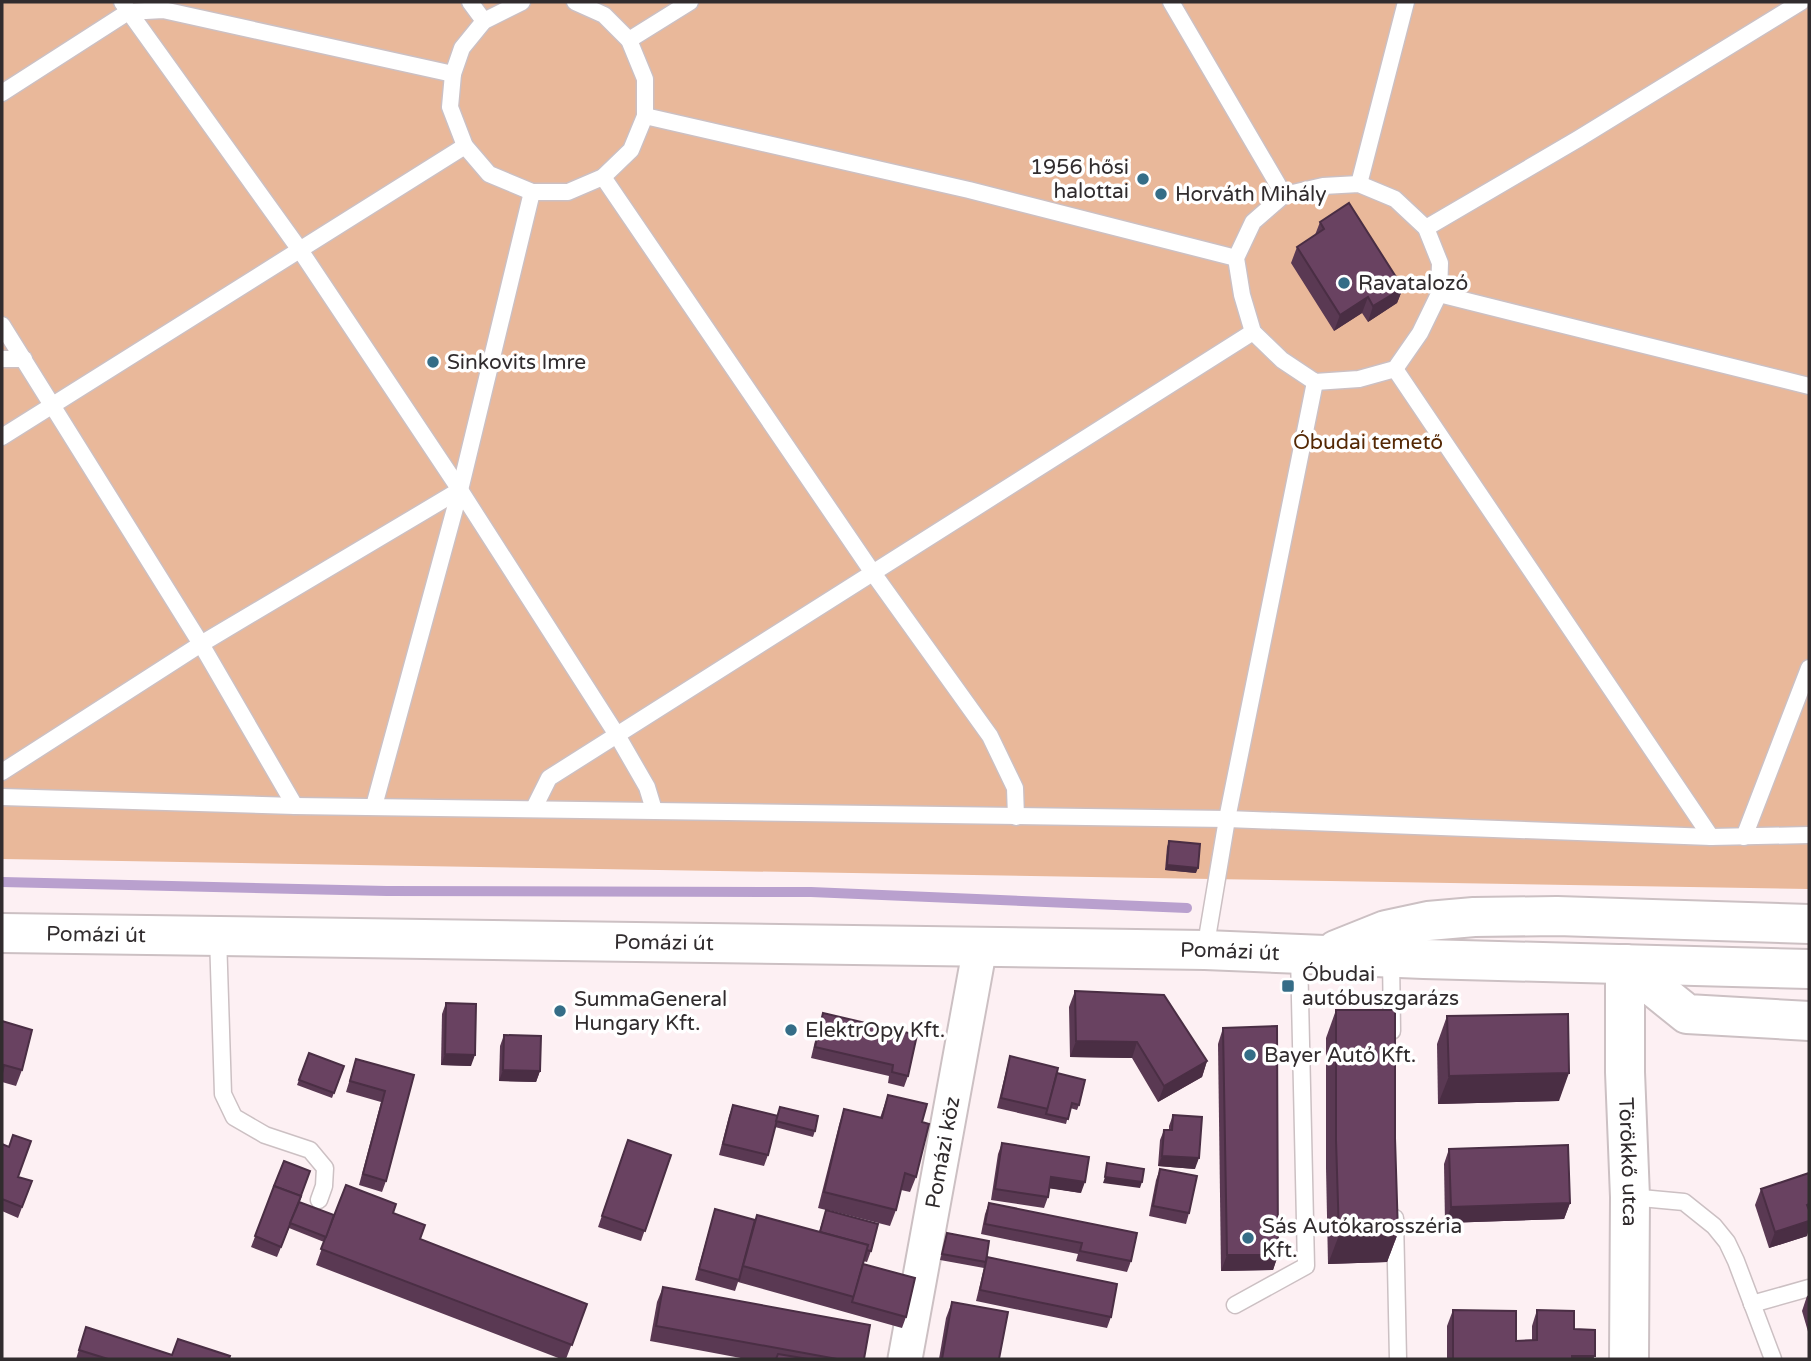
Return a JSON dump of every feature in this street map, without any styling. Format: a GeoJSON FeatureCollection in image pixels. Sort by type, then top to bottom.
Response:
{"type":"FeatureCollection","features":[{"type":"Feature","properties":{"kind":"street","name":"Pomázi út"},"geometry":{"type":"LineString","coordinates":[[1312,954],[1386,930],[1428,920],[1474,917],[1557,916],[1809,924]]}},
{"type":"Feature","properties":{"kind":"street","name":"Pomázi út"},"geometry":{"type":"LineString","coordinates":[[2,933],[1205,950],[1809,969]]}},
{"type":"Feature","properties":{"kind":"street","name":"Pomázi köz"},"geometry":{"type":"LineString","coordinates":[[905,1359],[980,947]]}},
{"type":"Feature","properties":{"kind":"street"},"geometry":{"type":"LineString","coordinates":[[1625,964],[1687,1014],[1809,1021]]}},
{"type":"Feature","properties":{"kind":"street","name":"Törökkő utca"},"geometry":{"type":"LineString","coordinates":[[1625,964],[1625,1072],[1630,1197],[1629,1359]]}},
{"type":"Feature","properties":{"kind":"lane"},"geometry":{"type":"LineString","coordinates":[[470,2],[484,21]]}},
{"type":"Feature","properties":{"kind":"lane"},"geometry":{"type":"LineString","coordinates":[[522,2],[484,21],[462,48],[453,74],[450,107],[465,146],[489,174],[532,192],[568,192],[603,177],[631,150],[645,116],[645,79],[629,40],[604,15],[575,2]]}},
{"type":"Feature","properties":{"kind":"lane"},"geometry":{"type":"LineString","coordinates":[[629,40],[690,2]]}},
{"type":"Feature","properties":{"kind":"lane"},"geometry":{"type":"LineString","coordinates":[[1171,2],[1284,195]]}},
{"type":"Feature","properties":{"kind":"lane"},"geometry":{"type":"LineString","coordinates":[[1359,184],[1406,2]]}},
{"type":"Feature","properties":{"kind":"lane"},"geometry":{"type":"LineString","coordinates":[[1426,228],[1801,2]]}},
{"type":"Feature","properties":{"kind":"lane"},"geometry":{"type":"LineString","coordinates":[[2,93],[125,7],[163,10],[453,74]]}},
{"type":"Feature","properties":{"kind":"lane"},"geometry":{"type":"LineString","coordinates":[[125,7],[300,250],[460,490],[617,735],[647,787],[654,810]]}},
{"type":"Feature","properties":{"kind":"lane"},"geometry":{"type":"LineString","coordinates":[[645,116],[969,190],[1236,258]]}},
{"type":"Feature","properties":{"kind":"lane"},"geometry":{"type":"LineString","coordinates":[[2,437],[465,146]]}},
{"type":"Feature","properties":{"kind":"lane"},"geometry":{"type":"LineString","coordinates":[[603,177],[873,573],[990,736],[1015,788],[1016,817]]}},
{"type":"Feature","properties":{"kind":"lane"},"geometry":{"type":"LineString","coordinates":[[1359,184],[1395,199],[1426,228],[1440,263],[1439,294],[1420,333],[1395,369],[1359,379],[1315,382],[1282,360],[1253,332],[1242,295],[1236,258],[1253,222],[1284,195],[1323,186],[1359,184]]}},
{"type":"Feature","properties":{"kind":"lane"},"geometry":{"type":"LineString","coordinates":[[374,806],[460,490],[532,192]]}},
{"type":"Feature","properties":{"kind":"lane"},"geometry":{"type":"LineString","coordinates":[[1439,294],[1809,386]]}},
{"type":"Feature","properties":{"kind":"lane"},"geometry":{"type":"LineString","coordinates":[[2,325],[201,644],[295,806]]}},
{"type":"Feature","properties":{"kind":"lane"},"geometry":{"type":"LineString","coordinates":[[534,808],[549,778],[1253,332]]}},
{"type":"Feature","properties":{"kind":"lane"},"geometry":{"type":"LineString","coordinates":[[2,359],[24,359]]}},
{"type":"Feature","properties":{"kind":"lane"},"geometry":{"type":"LineString","coordinates":[[1395,369],[1711,837]]}},
{"type":"Feature","properties":{"kind":"lane"},"geometry":{"type":"LineString","coordinates":[[1205,950],[1227,819],[1315,382]]}},
{"type":"Feature","properties":{"kind":"lane"},"geometry":{"type":"LineString","coordinates":[[2,772],[201,644],[460,490]]}},
{"type":"Feature","properties":{"kind":"lane"},"geometry":{"type":"LineString","coordinates":[[1744,837],[1809,668]]}},
{"type":"Feature","properties":{"kind":"lane"},"geometry":{"type":"LineString","coordinates":[[2,797],[295,806],[1227,819],[1711,837],[1809,835]]}},
{"type":"Feature","properties":{"kind":"lane"},"geometry":{"type":"LineString","coordinates":[[218,936],[223,1094],[234,1117],[265,1135],[310,1150],[325,1168],[320,1200]]}},
{"type":"Feature","properties":{"kind":"lane"},"geometry":{"type":"LineString","coordinates":[[1235,1305],[1306,1266],[1312,954]]}},
{"type":"Feature","properties":{"kind":"lane"},"geometry":{"type":"LineString","coordinates":[[1391,957],[1392,1048]]}},
{"type":"Feature","properties":{"kind":"lane"},"geometry":{"type":"LineString","coordinates":[[1395,1196],[1398,1359]]}},
{"type":"Feature","properties":{"kind":"lane"},"geometry":{"type":"LineString","coordinates":[[1630,1197],[1684,1202],[1714,1226],[1727,1242],[1736,1261],[1773,1359]]}},
{"type":"Feature","properties":{"kind":"lane"},"geometry":{"type":"LineString","coordinates":[[1752,1304],[1809,1288]]}},
{"type":"Feature","properties":{"kind":"green space","name":"Óbudai temető"},"geometry":{"type":"Polygon","coordinates":[[[2,2],[1809,2],[1809,889],[2,859],[2,2]]]}},
{"type":"Feature","properties":{"kind":"building","name":"Ravatalozó"},"geometry":{"type":"Polygon","coordinates":[[[1349,203],[1403,288],[1373,306],[1368,297],[1340,315],[1297,247],[1324,229],[1320,222],[1349,203]]]}},
{"type":"Feature","properties":{"kind":"building"},"geometry":{"type":"Polygon","coordinates":[[[1169,841],[1200,844],[1198,868],[1167,865],[1169,841]]]}},
{"type":"Feature","properties":{"kind":"building"},"geometry":{"type":"Polygon","coordinates":[[[1075,991],[1164,995],[1207,1061],[1164,1086],[1137,1042],[1076,1041],[1075,991]]]}},
{"type":"Feature","properties":{"kind":"building"},"geometry":{"type":"Polygon","coordinates":[[[446,1003],[476,1004],[475,1055],[445,1054],[446,1003]]]}},
{"type":"Feature","properties":{"kind":"building"},"geometry":{"type":"Polygon","coordinates":[[[1336,1010],[1395,1010],[1398,1233],[1339,1235],[1336,1010]]]}},
{"type":"Feature","properties":{"kind":"building"},"geometry":{"type":"Polygon","coordinates":[[[823,1013],[917,1035],[908,1076],[892,1072],[893,1065],[815,1047],[823,1013]]]}},
{"type":"Feature","properties":{"kind":"building"},"geometry":{"type":"Polygon","coordinates":[[[1568,1014],[1569,1073],[1449,1076],[1447,1016],[1568,1014]]]}},
{"type":"Feature","properties":{"kind":"building"},"geometry":{"type":"Polygon","coordinates":[[[2,1021],[32,1030],[22,1070],[4,1065],[2,1073],[2,1021]]]}},
{"type":"Feature","properties":{"kind":"building"},"geometry":{"type":"Polygon","coordinates":[[[1277,1026],[1278,1255],[1227,1255],[1223,1028],[1277,1026]]]}},
{"type":"Feature","properties":{"kind":"building"},"geometry":{"type":"Polygon","coordinates":[[[504,1035],[541,1036],[540,1071],[503,1070],[504,1035]]]}},
{"type":"Feature","properties":{"kind":"building"},"geometry":{"type":"Polygon","coordinates":[[[309,1053],[344,1066],[334,1093],[299,1080],[309,1053]]]}},
{"type":"Feature","properties":{"kind":"building"},"geometry":{"type":"Polygon","coordinates":[[[1010,1056],[1058,1068],[1048,1109],[1001,1098],[1010,1056]]]}},
{"type":"Feature","properties":{"kind":"building"},"geometry":{"type":"Polygon","coordinates":[[[356,1059],[414,1075],[386,1181],[363,1174],[385,1091],[350,1081],[356,1059]]]}},
{"type":"Feature","properties":{"kind":"building"},"geometry":{"type":"Polygon","coordinates":[[[1057,1073],[1085,1080],[1079,1105],[1072,1103],[1068,1119],[1046,1114],[1057,1073]]]}},
{"type":"Feature","properties":{"kind":"building"},"geometry":{"type":"Polygon","coordinates":[[[888,1095],[927,1104],[922,1122],[929,1124],[916,1177],[905,1173],[896,1210],[824,1192],[844,1109],[882,1118],[888,1095]]]}},
{"type":"Feature","properties":{"kind":"building"},"geometry":{"type":"Polygon","coordinates":[[[733,1105],[778,1116],[768,1155],[723,1144],[733,1105]]]}},
{"type":"Feature","properties":{"kind":"building"},"geometry":{"type":"Polygon","coordinates":[[[780,1107],[818,1116],[815,1131],[776,1121],[780,1107]]]}},
{"type":"Feature","properties":{"kind":"building"},"geometry":{"type":"Polygon","coordinates":[[[1173,1115],[1202,1117],[1199,1158],[1162,1156],[1164,1130],[1172,1130],[1173,1115]]]}},
{"type":"Feature","properties":{"kind":"building"},"geometry":{"type":"Polygon","coordinates":[[[13,1135],[31,1141],[18,1177],[32,1181],[22,1207],[2,1199],[2,1144],[9,1147],[13,1135]]]}},
{"type":"Feature","properties":{"kind":"building"},"geometry":{"type":"Polygon","coordinates":[[[628,1140],[671,1155],[645,1231],[602,1216],[628,1140]]]}},
{"type":"Feature","properties":{"kind":"building"},"geometry":{"type":"Polygon","coordinates":[[[1002,1143],[1089,1157],[1085,1182],[1051,1177],[1048,1197],[995,1189],[1002,1143]]]}},
{"type":"Feature","properties":{"kind":"building"},"geometry":{"type":"Polygon","coordinates":[[[1568,1145],[1570,1203],[1451,1207],[1449,1149],[1568,1145]]]}},
{"type":"Feature","properties":{"kind":"building"},"geometry":{"type":"Polygon","coordinates":[[[284,1161],[310,1171],[301,1196],[274,1186],[284,1161]]]}},
{"type":"Feature","properties":{"kind":"building"},"geometry":{"type":"Polygon","coordinates":[[[1107,1163],[1144,1169],[1142,1182],[1105,1177],[1107,1163]]]}},
{"type":"Feature","properties":{"kind":"building"},"geometry":{"type":"Polygon","coordinates":[[[1160,1169],[1197,1176],[1189,1213],[1153,1206],[1160,1169]]]}},
{"type":"Feature","properties":{"kind":"building"},"geometry":{"type":"Polygon","coordinates":[[[1809,1173],[1809,1221],[1775,1232],[1761,1189],[1809,1173]]]}},
{"type":"Feature","properties":{"kind":"building"},"geometry":{"type":"Polygon","coordinates":[[[346,1185],[396,1204],[393,1213],[425,1225],[420,1239],[587,1304],[572,1345],[321,1249],[346,1185]]]}},
{"type":"Feature","properties":{"kind":"building"},"geometry":{"type":"Polygon","coordinates":[[[274,1186],[301,1196],[281,1247],[255,1236],[274,1186]]]}},
{"type":"Feature","properties":{"kind":"building"},"geometry":{"type":"Polygon","coordinates":[[[299,1202],[334,1215],[326,1237],[290,1223],[299,1202]]]}},
{"type":"Feature","properties":{"kind":"building"},"geometry":{"type":"Polygon","coordinates":[[[989,1203],[1137,1233],[1131,1261],[1080,1251],[1082,1243],[985,1224],[989,1203]]]}},
{"type":"Feature","properties":{"kind":"building"},"geometry":{"type":"Polygon","coordinates":[[[715,1209],[755,1220],[739,1280],[699,1269],[715,1209]]]}},
{"type":"Feature","properties":{"kind":"building"},"geometry":{"type":"Polygon","coordinates":[[[826,1210],[878,1224],[871,1251],[866,1250],[868,1245],[820,1232],[826,1210]]]}},
{"type":"Feature","properties":{"kind":"building"},"geometry":{"type":"Polygon","coordinates":[[[757,1215],[868,1245],[854,1297],[743,1266],[757,1215]]]}},
{"type":"Feature","properties":{"kind":"building"},"geometry":{"type":"Polygon","coordinates":[[[947,1233],[989,1241],[986,1262],[942,1254],[947,1233]]]}},
{"type":"Feature","properties":{"kind":"building"},"geometry":{"type":"Polygon","coordinates":[[[987,1257],[1117,1284],[1111,1317],[980,1290],[987,1257]]]}},
{"type":"Feature","properties":{"kind":"building"},"geometry":{"type":"Polygon","coordinates":[[[863,1264],[915,1278],[906,1317],[852,1302],[863,1264]]]}},
{"type":"Feature","properties":{"kind":"building"},"geometry":{"type":"Polygon","coordinates":[[[663,1287],[870,1325],[864,1359],[837,1359],[656,1326],[663,1287]]]}},
{"type":"Feature","properties":{"kind":"building"},"geometry":{"type":"Polygon","coordinates":[[[952,1302],[1008,1312],[999,1359],[942,1359],[952,1302]]]}},
{"type":"Feature","properties":{"kind":"building"},"geometry":{"type":"Polygon","coordinates":[[[1453,1310],[1516,1311],[1516,1341],[1537,1340],[1537,1310],[1574,1311],[1574,1329],[1595,1330],[1595,1356],[1572,1356],[1572,1359],[1453,1359],[1453,1310]]]}},
{"type":"Feature","properties":{"kind":"building"},"geometry":{"type":"Polygon","coordinates":[[[86,1327],[172,1355],[178,1339],[230,1356],[229,1359],[108,1359],[79,1350],[86,1327]]]}},
{"type":"Feature","properties":{"kind":"building"},"geometry":{"type":"Polygon","coordinates":[[[778,1354],[808,1359],[776,1359],[778,1354]]]}},
{"type":"Feature","properties":{"kind":"waterway"},"geometry":{"type":"LineString","coordinates":[[2,882],[387,891],[811,892],[1187,908]]}},
{"type":"Feature","properties":{"kind":"place","name":"1956 hősi halottai"},"geometry":{"type":"Point","coordinates":[1143,179]}},
{"type":"Feature","properties":{"kind":"place","name":"Horváth Mihály"},"geometry":{"type":"Point","coordinates":[1161,194]}},
{"type":"Feature","properties":{"kind":"place","name":"Ravatalozó"},"geometry":{"type":"Point","coordinates":[1344,283]}},
{"type":"Feature","properties":{"kind":"place","name":"Sinkovits Imre"},"geometry":{"type":"Point","coordinates":[433,362]}},
{"type":"Feature","properties":{"kind":"place","name":"Óbudai autóbuszgarázs"},"geometry":{"type":"Point","coordinates":[1288,986]}},
{"type":"Feature","properties":{"kind":"place","name":"SummaGeneral Hungary Kft."},"geometry":{"type":"Point","coordinates":[560,1011]}},
{"type":"Feature","properties":{"kind":"place","name":"ElektrOpy Kft."},"geometry":{"type":"Point","coordinates":[791,1030]}},
{"type":"Feature","properties":{"kind":"place","name":"Bayer Autó Kft."},"geometry":{"type":"Point","coordinates":[1250,1055]}},
{"type":"Feature","properties":{"kind":"place","name":"Sás Autókarosszéria Kft."},"geometry":{"type":"Point","coordinates":[1248,1238]}}]}
